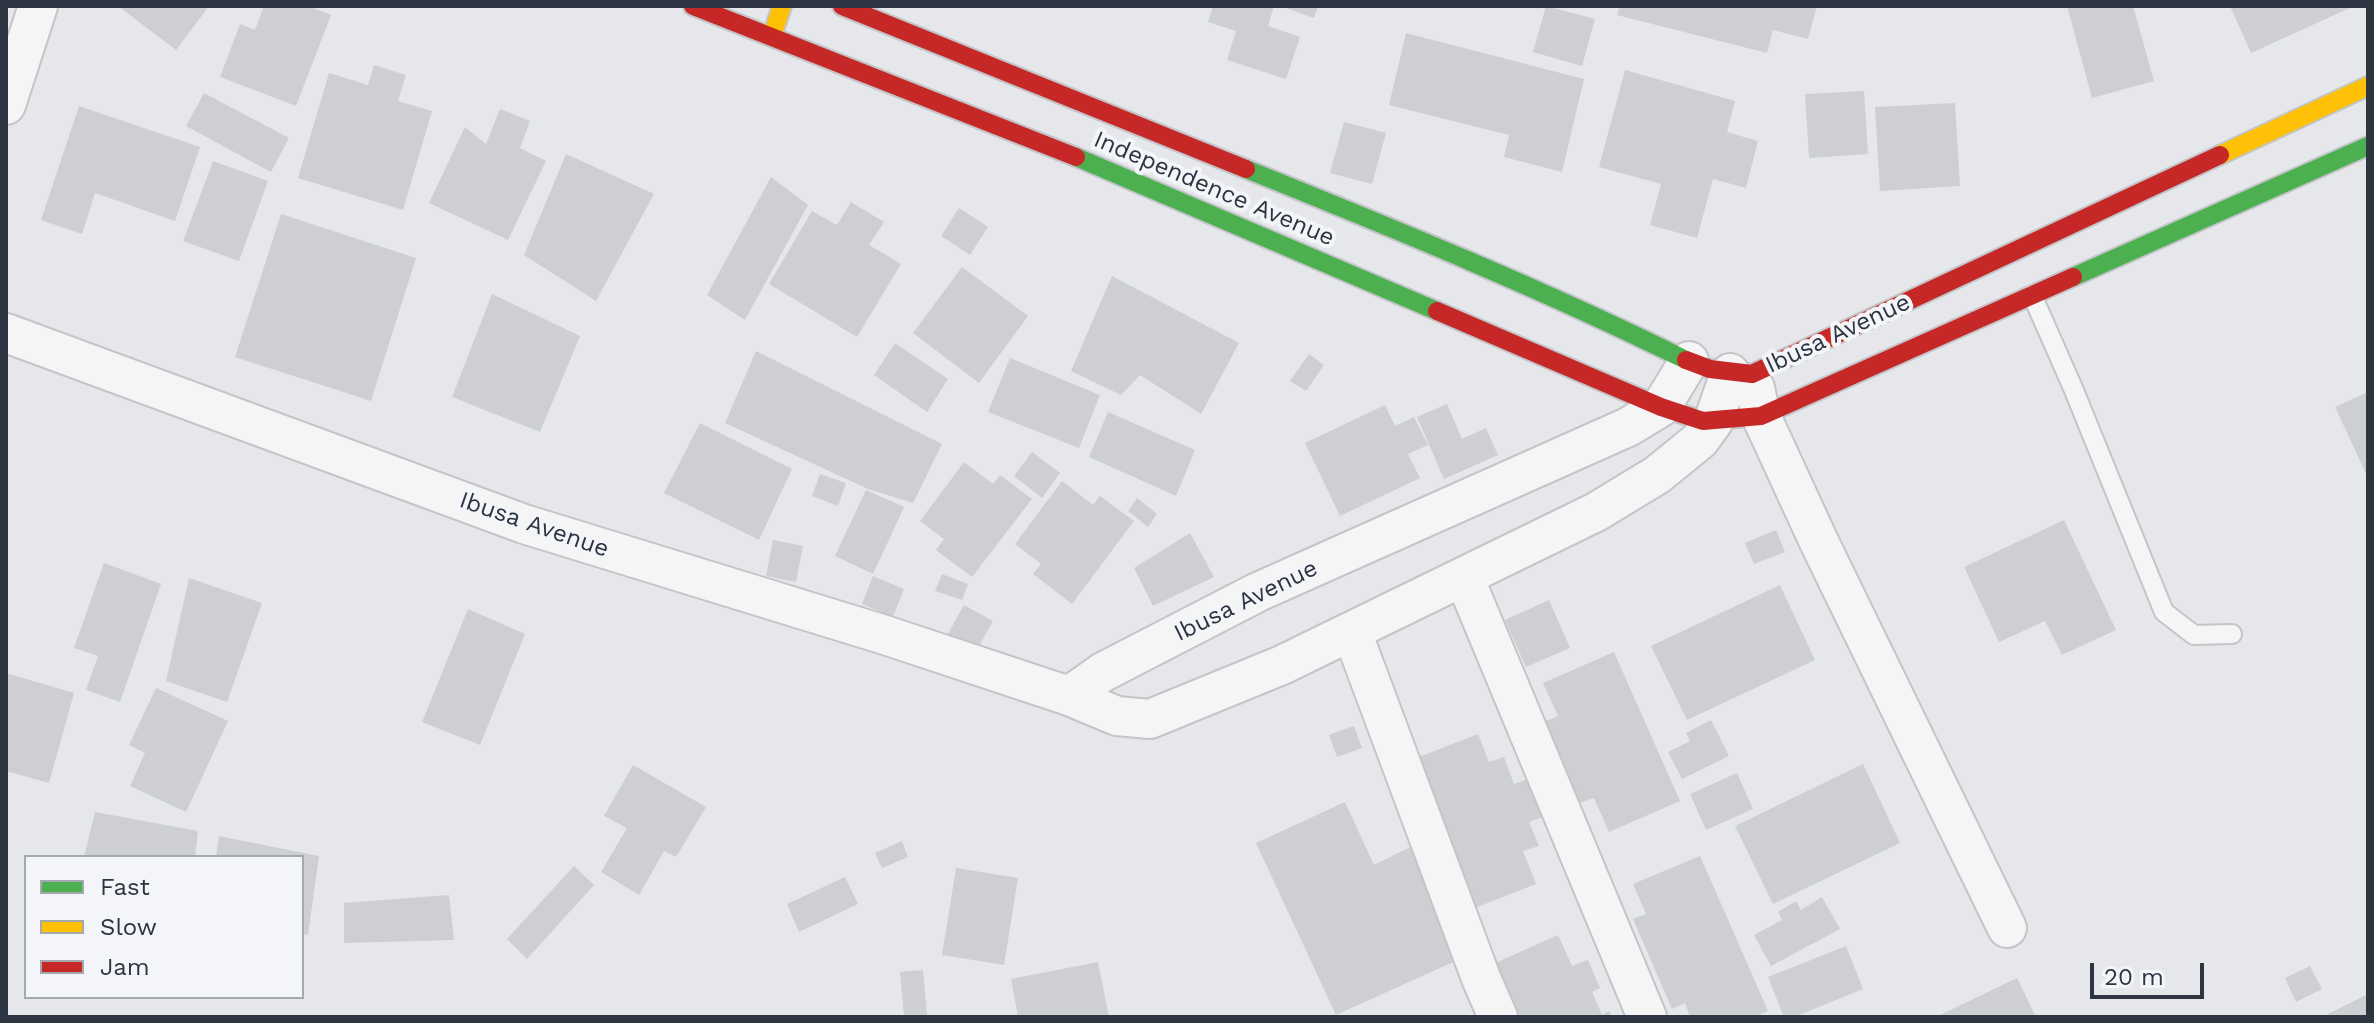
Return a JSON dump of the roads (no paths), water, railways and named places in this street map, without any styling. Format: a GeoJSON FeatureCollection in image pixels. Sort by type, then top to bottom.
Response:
{"type":"FeatureCollection","features":[{"type":"Feature","properties":{"kind":"main road","name":"Independence Avenue"},"geometry":{"type":"LineString","coordinates":[[693,6],[1061,150],[1661,407],[1687,417],[1713,422]]}},
{"type":"Feature","properties":{"kind":"main road"},"geometry":{"type":"LineString","coordinates":[[772,36],[782,6]]}},
{"type":"Feature","properties":{"kind":"main road","name":"Independence Avenue"},"geometry":{"type":"LineString","coordinates":[[842,6],[885,14],[1438,246],[1581,308],[1689,361]]}},
{"type":"Feature","properties":{"kind":"main road","name":"Ibusa Avenue"},"geometry":{"type":"LineString","coordinates":[[1741,374],[2368,86]]}},
{"type":"Feature","properties":{"kind":"main road","name":"Ibusa Avenue"},"geometry":{"type":"LineString","coordinates":[[1713,422],[1761,416],[2368,147]]}},
{"type":"Feature","properties":{"kind":"main road"},"geometry":{"type":"LineString","coordinates":[[1689,361],[1741,374]]}},
{"type":"Feature","properties":{"kind":"street"},"geometry":{"type":"LineString","coordinates":[[6,105],[38,6]]}},
{"type":"Feature","properties":{"kind":"street","name":"Ibusa Avenue"},"geometry":{"type":"LineString","coordinates":[[6,333],[524,524],[885,635],[1069,696],[1117,716],[1150,719],[1352,632],[1596,512],[1657,475],[1700,440],[1713,422]]}},
{"type":"Feature","properties":{"kind":"street","name":"Ibusa Avenue"},"geometry":{"type":"LineString","coordinates":[[1069,696],[1103,672],[1258,592],[1614,434],[1661,407],[1689,361]]}},
{"type":"Feature","properties":{"kind":"street"},"geometry":{"type":"LineString","coordinates":[[1741,374],[1827,559],[2007,928]]}},
{"type":"Feature","properties":{"kind":"street"},"geometry":{"type":"LineString","coordinates":[[1713,422],[1741,374]]}},
{"type":"Feature","properties":{"kind":"street"},"geometry":{"type":"LineString","coordinates":[[1464,577],[1647,1017]]}},
{"type":"Feature","properties":{"kind":"street"},"geometry":{"type":"LineString","coordinates":[[1352,632],[1498,1017]]}},
{"type":"Feature","properties":{"kind":"lane"},"geometry":{"type":"LineString","coordinates":[[2032,295],[2164,612],[2194,635],[2232,634]]}}]}
